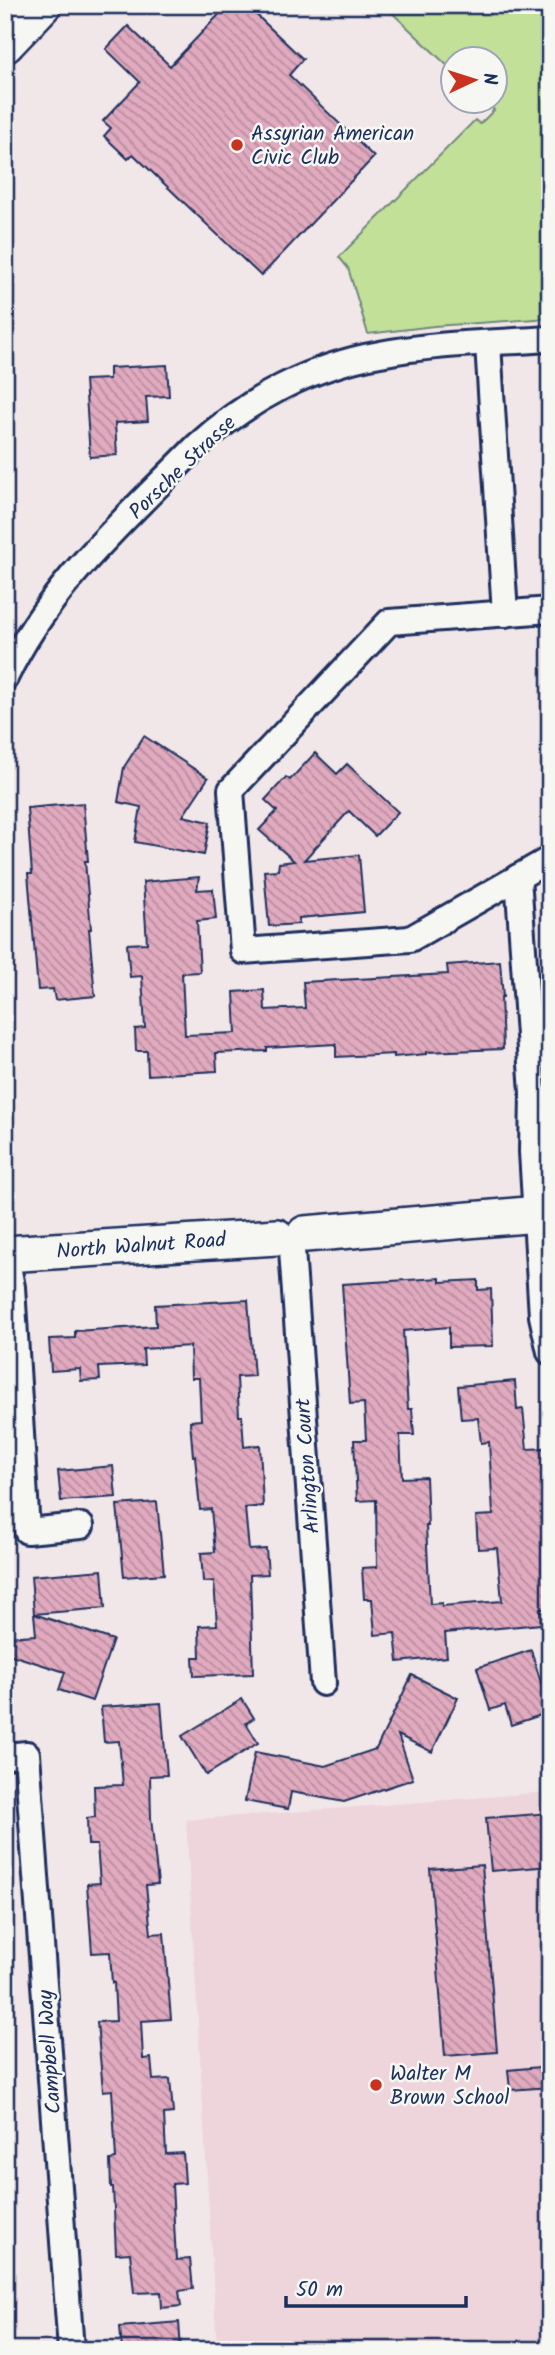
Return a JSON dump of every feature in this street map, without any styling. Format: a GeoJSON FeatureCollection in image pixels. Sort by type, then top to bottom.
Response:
{"type":"FeatureCollection","features":[{"type":"Feature","properties":{"kind":"street"},"geometry":{"type":"LineString","coordinates":[[5,45],[43,5]]}},
{"type":"Feature","properties":{"kind":"street","name":"Porsche Strasse"},"geometry":{"type":"LineString","coordinates":[[5,678],[39,616],[72,576],[197,446],[235,415],[289,384],[353,360],[397,351],[550,339]]}},
{"type":"Feature","properties":{"kind":"street"},"geometry":{"type":"LineString","coordinates":[[488,344],[505,614]]}},
{"type":"Feature","properties":{"kind":"street"},"geometry":{"type":"LineString","coordinates":[[550,610],[389,622],[231,790],[243,951],[410,939],[550,859]]}},
{"type":"Feature","properties":{"kind":"street"},"geometry":{"type":"LineString","coordinates":[[518,877],[533,1093],[532,1152],[542,1214],[543,1327],[550,1352]]}},
{"type":"Feature","properties":{"kind":"street","name":"North Walnut Road"},"geometry":{"type":"LineString","coordinates":[[5,1253],[291,1240],[542,1214]]}},
{"type":"Feature","properties":{"kind":"street","name":"Arlington Court"},"geometry":{"type":"LineString","coordinates":[[291,1240],[323,1683]]}},
{"type":"Feature","properties":{"kind":"street"},"geometry":{"type":"LineString","coordinates":[[5,1253],[12,1287],[27,1531],[81,1526]]}},
{"type":"Feature","properties":{"kind":"street","name":"Campbell Way"},"geometry":{"type":"LineString","coordinates":[[16,1755],[71,2350]]}},
{"type":"Feature","properties":{"kind":"shaded area","name":"Walter M Brown School"},"geometry":{"type":"Polygon","coordinates":[[[550,1792],[550,2350],[217,2350],[186,1820],[550,1792]]]}},
{"type":"Feature","properties":{"kind":"green space"},"geometry":{"type":"Polygon","coordinates":[[[384,5],[550,5],[550,318],[434,326],[368,334],[348,268],[339,257],[475,120],[480,124],[488,116],[510,116],[510,46],[440,46],[440,59],[384,5]]]}},
{"type":"Feature","properties":{"kind":"building","name":"Assyrian American Civic Club"},"geometry":{"type":"Polygon","coordinates":[[[228,5],[246,5],[303,59],[289,75],[374,157],[261,276],[133,154],[128,159],[104,136],[111,128],[103,121],[140,82],[106,49],[128,26],[170,66],[228,5]]]}},
{"type":"Feature","properties":{"kind":"building"},"geometry":{"type":"Polygon","coordinates":[[[167,365],[169,396],[146,397],[148,421],[115,423],[117,455],[90,457],[85,380],[109,379],[109,368],[167,365]]]}},
{"type":"Feature","properties":{"kind":"building"},"geometry":{"type":"Polygon","coordinates":[[[144,736],[208,778],[183,816],[210,822],[204,855],[135,842],[141,807],[118,802],[124,767],[144,736]]]}},
{"type":"Feature","properties":{"kind":"building"},"geometry":{"type":"Polygon","coordinates":[[[315,753],[337,774],[347,764],[398,812],[375,836],[349,811],[304,860],[359,855],[364,912],[299,918],[299,924],[269,926],[264,871],[278,870],[279,863],[294,861],[259,830],[277,811],[265,800],[286,777],[290,780],[315,753]]]}},
{"type":"Feature","properties":{"kind":"building"},"geometry":{"type":"Polygon","coordinates":[[[83,803],[95,996],[55,1000],[53,989],[38,990],[28,874],[32,874],[27,808],[83,803]]]}},
{"type":"Feature","properties":{"kind":"building"},"geometry":{"type":"Polygon","coordinates":[[[199,877],[197,890],[213,889],[216,919],[197,921],[200,972],[182,973],[185,1035],[236,1033],[234,992],[264,990],[265,1010],[305,1008],[303,982],[448,974],[447,965],[500,961],[503,1049],[426,1052],[394,1057],[394,1054],[336,1057],[336,1044],[267,1048],[267,1051],[216,1053],[217,1071],[148,1075],[147,1051],[136,1051],[135,1029],[145,1028],[142,976],[130,977],[127,944],[147,943],[143,882],[199,877]]]}},
{"type":"Feature","properties":{"kind":"building"},"geometry":{"type":"Polygon","coordinates":[[[440,1278],[440,1282],[478,1280],[478,1290],[491,1289],[493,1346],[449,1347],[449,1327],[403,1331],[408,1409],[412,1409],[414,1435],[400,1435],[402,1478],[426,1477],[430,1604],[442,1603],[442,1606],[502,1601],[497,1548],[478,1549],[476,1516],[493,1515],[489,1442],[481,1443],[478,1418],[461,1419],[458,1386],[515,1381],[517,1410],[523,1409],[527,1449],[548,1448],[550,1471],[543,1471],[550,1548],[550,1609],[540,1609],[541,1624],[445,1633],[447,1657],[398,1662],[395,1633],[375,1635],[372,1599],[364,1599],[362,1568],[377,1567],[376,1500],[357,1501],[354,1440],[366,1440],[364,1403],[350,1404],[342,1284],[440,1278]]]}},
{"type":"Feature","properties":{"kind":"building"},"geometry":{"type":"Polygon","coordinates":[[[248,1300],[254,1376],[237,1377],[239,1416],[242,1416],[244,1447],[260,1445],[263,1506],[245,1508],[249,1550],[266,1549],[268,1574],[250,1575],[253,1674],[194,1676],[193,1657],[200,1657],[199,1626],[217,1625],[214,1581],[203,1582],[201,1553],[215,1552],[211,1509],[200,1510],[193,1456],[190,1421],[201,1420],[199,1378],[191,1378],[190,1346],[143,1349],[144,1365],[99,1367],[100,1380],[81,1381],[80,1369],[51,1371],[49,1339],[75,1338],[75,1331],[156,1326],[155,1305],[248,1300]]]}},
{"type":"Feature","properties":{"kind":"building"},"geometry":{"type":"Polygon","coordinates":[[[113,1466],[116,1497],[61,1501],[58,1471],[113,1466]]]}},
{"type":"Feature","properties":{"kind":"building"},"geometry":{"type":"Polygon","coordinates":[[[157,1502],[164,1574],[124,1577],[117,1505],[157,1502]]]}},
{"type":"Feature","properties":{"kind":"building"},"geometry":{"type":"Polygon","coordinates":[[[102,1570],[105,1608],[34,1614],[31,1576],[102,1570]]]}},
{"type":"Feature","properties":{"kind":"building"},"geometry":{"type":"Polygon","coordinates":[[[34,1614],[113,1640],[92,1701],[59,1690],[65,1672],[5,1653],[5,1637],[36,1635],[34,1614]]]}},
{"type":"Feature","properties":{"kind":"building"},"geometry":{"type":"Polygon","coordinates":[[[531,1650],[550,1712],[511,1725],[505,1705],[490,1710],[477,1668],[531,1650]]]}},
{"type":"Feature","properties":{"kind":"building"},"geometry":{"type":"Polygon","coordinates":[[[412,1675],[458,1698],[432,1752],[398,1735],[413,1779],[344,1802],[291,1792],[288,1809],[245,1801],[255,1752],[325,1766],[376,1749],[412,1675]]]}},
{"type":"Feature","properties":{"kind":"building"},"geometry":{"type":"Polygon","coordinates":[[[242,1699],[254,1718],[246,1723],[258,1743],[206,1775],[182,1736],[242,1699]]]}},
{"type":"Feature","properties":{"kind":"building"},"geometry":{"type":"Polygon","coordinates":[[[161,1703],[167,1775],[150,1776],[151,1818],[158,1884],[146,1885],[151,1934],[164,1933],[171,2019],[141,2021],[143,2059],[151,2058],[153,2080],[170,2079],[173,2113],[164,2114],[166,2154],[183,2153],[185,2183],[172,2184],[176,2260],[190,2259],[193,2289],[179,2291],[181,2306],[162,2308],[161,2292],[134,2293],[130,2253],[116,2254],[110,2160],[116,2159],[112,2090],[103,2091],[97,2022],[116,2021],[114,1983],[110,1952],[92,1953],[87,1884],[100,1883],[97,1845],[88,1845],[87,1818],[95,1817],[94,1786],[123,1785],[119,1741],[104,1742],[101,1707],[161,1703]]]}},
{"type":"Feature","properties":{"kind":"building"},"geometry":{"type":"Polygon","coordinates":[[[550,1813],[550,1866],[491,1871],[486,1818],[550,1813]]]}},
{"type":"Feature","properties":{"kind":"building"},"geometry":{"type":"Polygon","coordinates":[[[482,1865],[497,2052],[445,2056],[430,1869],[482,1865]]]}},
{"type":"Feature","properties":{"kind":"building"},"geometry":{"type":"Polygon","coordinates":[[[550,2066],[550,2087],[510,2090],[508,2070],[550,2066]]]}},
{"type":"Feature","properties":{"kind":"building"},"geometry":{"type":"Polygon","coordinates":[[[179,2322],[181,2350],[122,2350],[120,2327],[179,2322]]]}},
{"type":"Feature","properties":{"kind":"place","name":"Assyrian American Civic Club"},"geometry":{"type":"Point","coordinates":[237,145]}},
{"type":"Feature","properties":{"kind":"place","name":"Walter M Brown School"},"geometry":{"type":"Point","coordinates":[376,2085]}}]}
